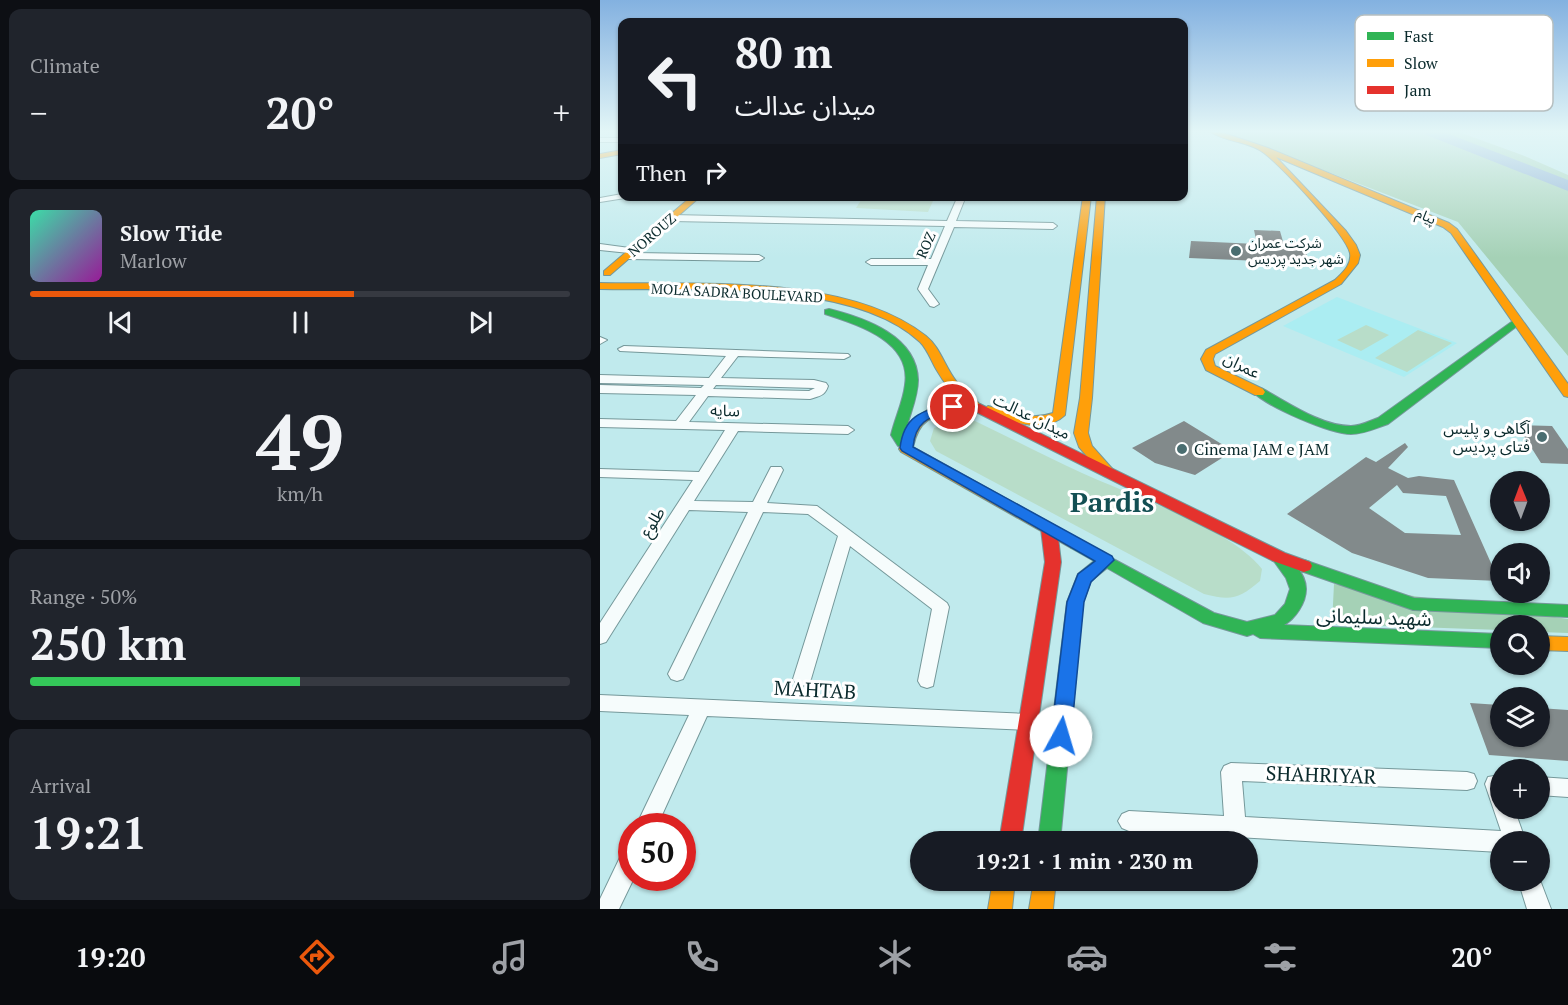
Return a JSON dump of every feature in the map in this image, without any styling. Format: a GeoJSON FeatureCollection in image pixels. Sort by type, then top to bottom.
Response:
{"type":"FeatureCollection","features":[{"type":"Feature","properties":{"kind":"main road","name":"عمران"},"geometry":{"type":"LineString","coordinates":[[1289,173],[1347,236],[1356,257],[1350,272],[1338,282],[1210,352],[1207,359],[1210,368],[1326,425],[1349,430],[1366,428],[1383,421],[1517,321]]}},
{"type":"Feature","properties":{"kind":"main road","name":"پیام"},"geometry":{"type":"LineString","coordinates":[[1321,173],[1446,225],[1467,248],[1568,393]]}},
{"type":"Feature","properties":{"kind":"main road","name":"NOROUZ"},"geometry":{"type":"LineString","coordinates":[[607,273],[691,201]]}},
{"type":"Feature","properties":{"kind":"main road"},"geometry":{"type":"LineString","coordinates":[[976,406],[1020,420],[1053,419],[1059,415],[1086,201]]}},
{"type":"Feature","properties":{"kind":"main road"},"geometry":{"type":"LineString","coordinates":[[1101,201],[1086,399],[1080,428],[1081,441],[1088,452],[1109,473]]}},
{"type":"Feature","properties":{"kind":"main road","name":"MOLA SADRA BOULEVARD"},"geometry":{"type":"LineString","coordinates":[[600,286],[796,294],[838,300],[869,309],[901,323],[922,339],[935,356],[950,383],[976,406]]}},
{"type":"Feature","properties":{"kind":"main road","name":"MOLA SADRA BOULEVARD"},"geometry":{"type":"LineString","coordinates":[[600,300],[665,301]]}},
{"type":"Feature","properties":{"kind":"main road","name":"MOLA SADRA BOULEVARD"},"geometry":{"type":"LineString","coordinates":[[733,303],[781,304],[818,309],[861,324],[899,347],[910,363],[912,379],[898,435],[906,448]]}},
{"type":"Feature","properties":{"kind":"main road"},"geometry":{"type":"LineString","coordinates":[[909,393],[924,400],[939,398],[951,392],[950,383]]}},
{"type":"Feature","properties":{"kind":"main road","name":"میدان عدالت"},"geometry":{"type":"LineString","coordinates":[[906,448],[908,431],[925,415],[953,407],[976,406],[1279,556],[1413,604],[1568,611]]}},
{"type":"Feature","properties":{"kind":"main road"},"geometry":{"type":"LineString","coordinates":[[906,448],[1209,618],[1247,629],[1281,620],[1293,607],[1298,589],[1294,576],[1279,556]]}},
{"type":"Feature","properties":{"kind":"main road"},"geometry":{"type":"LineString","coordinates":[[1012,831],[1053,562],[1049,529]]}},
{"type":"Feature","properties":{"kind":"main road"},"geometry":{"type":"LineString","coordinates":[[1050,831],[1075,602],[1084,578],[1106,560]]}},
{"type":"Feature","properties":{"kind":"main road","name":"شهید سلیمانی"},"geometry":{"type":"LineString","coordinates":[[1247,629],[1317,635],[1490,641]]}},
{"type":"Feature","properties":{"kind":"main road"},"geometry":{"type":"LineString","coordinates":[[1550,643],[1568,644]]}},
{"type":"Feature","properties":{"kind":"main road"},"geometry":{"type":"LineString","coordinates":[[1000,909],[1002,891]]}},
{"type":"Feature","properties":{"kind":"main road"},"geometry":{"type":"LineString","coordinates":[[1041,909],[1043,891]]}},
{"type":"Feature","properties":{"kind":"street"},"geometry":{"type":"LineString","coordinates":[[600,200],[618,197]]}},
{"type":"Feature","properties":{"kind":"street","name":"ROZ"},"geometry":{"type":"LineString","coordinates":[[934,304],[923,290],[960,201]]}},
{"type":"Feature","properties":{"kind":"street"},"geometry":{"type":"LineString","coordinates":[[672,218],[1053,226]]}},
{"type":"Feature","properties":{"kind":"street"},"geometry":{"type":"LineString","coordinates":[[600,247],[631,253],[759,258]]}},
{"type":"Feature","properties":{"kind":"street"},"geometry":{"type":"LineString","coordinates":[[871,262],[933,262]]}},
{"type":"Feature","properties":{"kind":"street"},"geometry":{"type":"LineString","coordinates":[[624,349],[844,356]]}},
{"type":"Feature","properties":{"kind":"street"},"geometry":{"type":"LineString","coordinates":[[680,425],[734,353]]}},
{"type":"Feature","properties":{"kind":"street"},"geometry":{"type":"LineString","coordinates":[[600,379],[709,387],[810,395],[820,392],[822,386],[709,387],[600,389]]}},
{"type":"Feature","properties":{"kind":"street","name":"سایه"},"geometry":{"type":"LineString","coordinates":[[600,423],[848,430]]}},
{"type":"Feature","properties":{"kind":"street","name":"طلوع"},"geometry":{"type":"LineString","coordinates":[[600,637],[734,427]]}},
{"type":"Feature","properties":{"kind":"street"},"geometry":{"type":"LineString","coordinates":[[678,674],[776,470]]}},
{"type":"Feature","properties":{"kind":"street"},"geometry":{"type":"LineString","coordinates":[[600,473],[702,476]]}},
{"type":"Feature","properties":{"kind":"street"},"geometry":{"type":"LineString","coordinates":[[684,505],[812,509],[940,607],[927,681]]}},
{"type":"Feature","properties":{"kind":"street"},"geometry":{"type":"LineString","coordinates":[[802,678],[846,535]]}},
{"type":"Feature","properties":{"kind":"street","name":"MAHTAB"},"geometry":{"type":"LineString","coordinates":[[600,703],[1027,722]]}},
{"type":"Feature","properties":{"kind":"street"},"geometry":{"type":"LineString","coordinates":[[652,813],[702,707]]}},
{"type":"Feature","properties":{"kind":"street","name":"SHAHRIYAR"},"geometry":{"type":"LineString","coordinates":[[1235,827],[1231,772],[1467,781]]}},
{"type":"Feature","properties":{"kind":"street"},"geometry":{"type":"LineString","coordinates":[[1550,787],[1568,788]]}},
{"type":"Feature","properties":{"kind":"street"},"geometry":{"type":"LineString","coordinates":[[1129,821],[1490,841]]}},
{"type":"Feature","properties":{"kind":"street"},"geometry":{"type":"LineString","coordinates":[[607,909],[618,886]]}},
{"type":"Feature","properties":{"kind":"street"},"geometry":{"type":"LineString","coordinates":[[1533,891],[1539,909]]}},
{"type":"Feature","properties":{"kind":"shaded area"},"geometry":{"type":"Polygon","coordinates":[[[1337,297],[1457,343],[1404,377],[1283,326],[1337,297]]]}},
{"type":"Feature","properties":{"kind":"green space"},"geometry":{"type":"Polygon","coordinates":[[[1332,173],[1568,175],[1568,356],[1458,222],[1332,173]]]}},
{"type":"Feature","properties":{"kind":"green space"},"geometry":{"type":"Polygon","coordinates":[[[860,201],[933,201],[928,212],[856,208],[860,201]]]}},
{"type":"Feature","properties":{"kind":"green space"},"geometry":{"type":"Polygon","coordinates":[[[1366,325],[1389,335],[1361,351],[1337,340],[1366,325]]]}},
{"type":"Feature","properties":{"kind":"green space"},"geometry":{"type":"Polygon","coordinates":[[[1418,330],[1452,343],[1407,372],[1375,358],[1418,330]]]}},
{"type":"Feature","properties":{"kind":"green space"},"geometry":{"type":"Polygon","coordinates":[[[960,419],[975,421],[1069,467],[1204,526],[1247,554],[1262,569],[1260,581],[1246,592],[1234,597],[1204,594],[936,451],[930,441],[934,428],[960,419]]]}},
{"type":"Feature","properties":{"kind":"green space"},"geometry":{"type":"Polygon","coordinates":[[[1334,584],[1541,615],[1490,615],[1490,630],[1332,624],[1334,584]]]}},
{"type":"Feature","properties":{"kind":"green space"},"geometry":{"type":"Polygon","coordinates":[[[1550,616],[1568,619],[1568,633],[1550,632],[1550,616]]]}},
{"type":"Feature","properties":{"kind":"building","name":"شرکت عمران شهر جدید پردیس"},"geometry":{"type":"Polygon","coordinates":[[[1254,230],[1280,231],[1284,245],[1304,245],[1309,263],[1189,258],[1191,241],[1257,244],[1254,230]]]}},
{"type":"Feature","properties":{"kind":"building","name":"Cinema JAM e JAM"},"geometry":{"type":"Polygon","coordinates":[[[1184,421],[1233,451],[1195,475],[1155,463],[1132,448],[1184,421]]]}},
{"type":"Feature","properties":{"kind":"building","name":"آگاهی و پلیس فتای پردیس"},"geometry":{"type":"Polygon","coordinates":[[[1517,425],[1552,426],[1568,449],[1568,464],[1541,463],[1517,425]]]}},
{"type":"Feature","properties":{"kind":"building"},"geometry":{"type":"Polygon","coordinates":[[[1405,443],[1408,447],[1388,468],[1408,478],[1419,476],[1454,480],[1490,561],[1490,581],[1428,578],[1352,553],[1287,514],[1366,457],[1376,462],[1405,443]],[[1397,485],[1369,508],[1405,533],[1461,535],[1446,496],[1403,493],[1397,485]]]}},
{"type":"Feature","properties":{"kind":"building"},"geometry":{"type":"Polygon","coordinates":[[[1470,703],[1490,704],[1490,747],[1550,747],[1550,709],[1568,710],[1568,761],[1489,755],[1470,703]]]}},
{"type":"Feature","properties":{"kind":"waterway"},"geometry":{"type":"LineString","coordinates":[[1536,173],[1568,186]]}},
{"type":"Feature","properties":{"kind":"traffic: fast"},"geometry":{"type":"LineString","coordinates":[[829,312],[884,334],[905,354],[911,366],[912,381],[898,435],[903,443]]}},
{"type":"Feature","properties":{"kind":"traffic: fast"},"geometry":{"type":"LineString","coordinates":[[1259,392],[1328,426],[1351,430],[1363,428],[1383,421],[1517,321]]}},
{"type":"Feature","properties":{"kind":"traffic: fast"},"geometry":{"type":"LineString","coordinates":[[1076,544],[1209,618],[1247,629],[1281,620],[1293,607],[1298,589],[1294,576],[1279,557]]}},
{"type":"Feature","properties":{"kind":"traffic: fast"},"geometry":{"type":"LineString","coordinates":[[1050,831],[1075,602],[1084,578],[1106,560]]}},
{"type":"Feature","properties":{"kind":"traffic: fast"},"geometry":{"type":"LineString","coordinates":[[1304,566],[1413,604],[1568,611]]}},
{"type":"Feature","properties":{"kind":"traffic: fast"},"geometry":{"type":"LineString","coordinates":[[1260,631],[1490,641]]}},
{"type":"Feature","properties":{"kind":"traffic: slow"},"geometry":{"type":"LineString","coordinates":[[1259,392],[1210,368],[1207,359],[1210,352],[1338,282],[1347,274],[1355,259],[1352,245],[1343,232],[1288,173]]}},
{"type":"Feature","properties":{"kind":"traffic: slow"},"geometry":{"type":"LineString","coordinates":[[1322,173],[1446,225],[1454,231],[1568,393]]}},
{"type":"Feature","properties":{"kind":"traffic: slow"},"geometry":{"type":"LineString","coordinates":[[607,273],[691,201]]}},
{"type":"Feature","properties":{"kind":"traffic: slow"},"geometry":{"type":"LineString","coordinates":[[988,410],[1015,418],[1032,420],[1059,415],[1086,201]]}},
{"type":"Feature","properties":{"kind":"traffic: slow"},"geometry":{"type":"LineString","coordinates":[[1101,201],[1086,398],[1081,433],[1086,447],[1109,473]]}},
{"type":"Feature","properties":{"kind":"traffic: slow"},"geometry":{"type":"LineString","coordinates":[[600,286],[769,290],[856,305],[893,319],[923,339],[952,384],[976,407]]}},
{"type":"Feature","properties":{"kind":"traffic: slow"},"geometry":{"type":"LineString","coordinates":[[961,407],[931,413],[917,422],[908,438],[906,449],[1076,544]]}},
{"type":"Feature","properties":{"kind":"traffic: slow"},"geometry":{"type":"LineString","coordinates":[[1550,643],[1568,644]]}},
{"type":"Feature","properties":{"kind":"traffic: slow"},"geometry":{"type":"LineString","coordinates":[[1000,909],[1002,891]]}},
{"type":"Feature","properties":{"kind":"traffic: slow"},"geometry":{"type":"LineString","coordinates":[[1041,909],[1043,891]]}},
{"type":"Feature","properties":{"kind":"traffic: jam"},"geometry":{"type":"LineString","coordinates":[[961,407],[976,407],[1279,557],[1304,566]]}},
{"type":"Feature","properties":{"kind":"traffic: jam"},"geometry":{"type":"LineString","coordinates":[[1012,831],[1053,562],[1049,529]]}},
{"type":"Feature","properties":{"kind":"place","name":"شرکت عمران شهر جدید پردیس"},"geometry":{"type":"Point","coordinates":[1236,251]}},
{"type":"Feature","properties":{"kind":"place","name":"آگاهی و پلیس فتای پردیس"},"geometry":{"type":"Point","coordinates":[1542,437]}},
{"type":"Feature","properties":{"kind":"place","name":"Cinema JAM e JAM"},"geometry":{"type":"Point","coordinates":[1182,449]}},
{"type":"Feature","properties":{"kind":"district","name":"Pardis"},"geometry":{"type":"Point","coordinates":[1112,502]}},
{"type":"Feature","properties":{"kind":"route"},"geometry":{"type":"LineString","coordinates":[[953,407],[925,415],[908,431],[906,448],[1106,560],[1084,578],[1075,602],[1061,736]]}}]}
